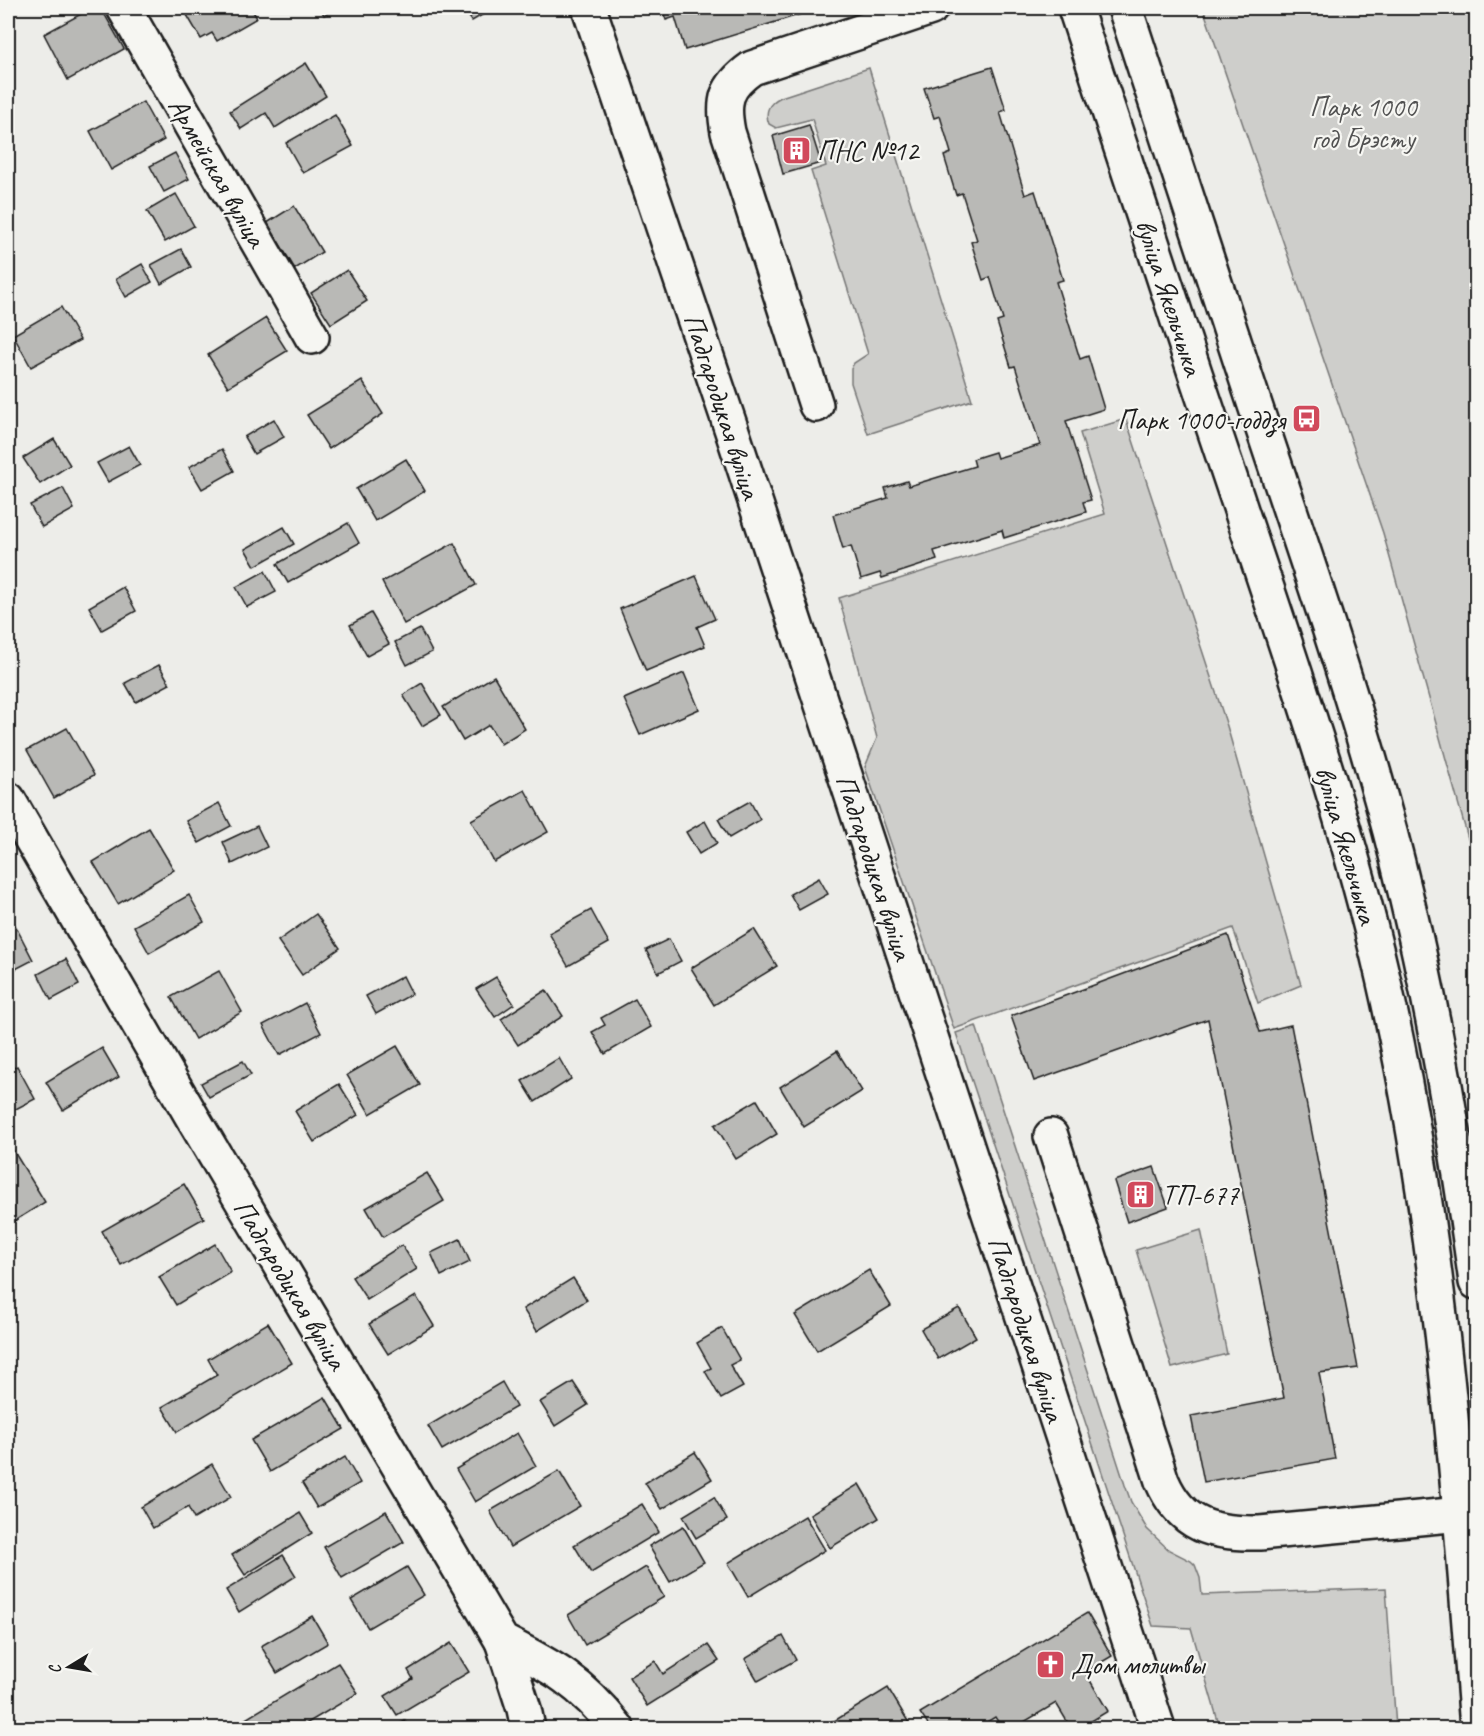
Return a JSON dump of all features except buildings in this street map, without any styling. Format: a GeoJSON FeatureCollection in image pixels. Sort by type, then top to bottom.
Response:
{"type":"FeatureCollection","features":[{"type":"Feature","properties":{"kind":"street","name":"Армейская вуліца"},"geometry":{"type":"LineString","coordinates":[[124,8],[312,337]]}},
{"type":"Feature","properties":{"kind":"street","name":"Падгародцкая вуліца"},"geometry":{"type":"LineString","coordinates":[[589,8],[735,439],[1158,1728]]}},
{"type":"Feature","properties":{"kind":"street"},"geometry":{"type":"LineString","coordinates":[[816,405],[728,132],[725,116],[726,101],[730,88],[739,76],[752,68],[932,8]]}},
{"type":"Feature","properties":{"kind":"street","name":"вуліца Якельчыка"},"geometry":{"type":"LineString","coordinates":[[1075,8],[1316,737],[1359,882],[1382,975],[1409,1102],[1441,1321],[1461,1514],[1476,1715]]}},
{"type":"Feature","properties":{"kind":"street","name":"вуліца Якельчыка"},"geometry":{"type":"LineString","coordinates":[[1125,8],[1316,589],[1374,775],[1399,870],[1428,998],[1449,1106],[1476,1282]]}},
{"type":"Feature","properties":{"kind":"street"},"geometry":{"type":"LineString","coordinates":[[1272,602],[1279,609],[1296,614],[1310,604],[1316,589]]}},
{"type":"Feature","properties":{"kind":"street"},"geometry":{"type":"LineString","coordinates":[[1316,737],[1316,717],[1323,708],[1329,705],[1346,708],[1358,723]]}},
{"type":"Feature","properties":{"kind":"street","name":"Падгародцкая вуліца"},"geometry":{"type":"LineString","coordinates":[[8,799],[194,1120],[502,1641],[528,1728]]}},
{"type":"Feature","properties":{"kind":"street"},"geometry":{"type":"LineString","coordinates":[[1051,1136],[1162,1481],[1169,1497],[1179,1510],[1195,1522],[1214,1530],[1236,1533],[1260,1533],[1461,1514]]}},
{"type":"Feature","properties":{"kind":"street"},"geometry":{"type":"LineString","coordinates":[[502,1641],[554,1667],[570,1679],[617,1728]]}},
{"type":"Feature","properties":{"kind":"green space","name":"Парк 1000 год Брэсту"},"geometry":{"type":"Polygon","coordinates":[[[1203,8],[1476,8],[1476,867],[1383,533],[1203,8]]]}},
{"type":"Feature","properties":{"kind":"green space"},"geometry":{"type":"Polygon","coordinates":[[[869,68],[972,400],[868,434],[851,383],[851,369],[854,363],[868,354],[811,171],[826,166],[812,119],[776,128],[769,124],[767,111],[773,102],[781,97],[869,68]]]}},
{"type":"Feature","properties":{"kind":"green space"},"geometry":{"type":"Polygon","coordinates":[[[1126,419],[1227,726],[1301,985],[1258,1003],[1233,928],[954,1029],[865,767],[877,738],[839,598],[1105,514],[1080,433],[1126,419]]]}},
{"type":"Feature","properties":{"kind":"green space"},"geometry":{"type":"Polygon","coordinates":[[[976,1026],[1125,1485],[1131,1502],[1147,1529],[1169,1550],[1195,1565],[1200,1578],[1202,1595],[1386,1588],[1396,1728],[1220,1728],[1191,1628],[1153,1626],[956,1033],[976,1026]]]}},
{"type":"Feature","properties":{"kind":"green space"},"geometry":{"type":"Polygon","coordinates":[[[1201,1230],[1227,1354],[1172,1368],[1136,1250],[1201,1230]]]}},
{"type":"Feature","properties":{"kind":"place","name":"ПНС №12"},"geometry":{"type":"Point","coordinates":[796,150]}},
{"type":"Feature","properties":{"kind":"place","name":"Парк 1000-годдзя"},"geometry":{"type":"Point","coordinates":[1306,419]}},
{"type":"Feature","properties":{"kind":"place","name":"ТП-677"},"geometry":{"type":"Point","coordinates":[1141,1194]}},
{"type":"Feature","properties":{"kind":"place","name":"Дом молитвы"},"geometry":{"type":"Point","coordinates":[1050,1664]}}]}
